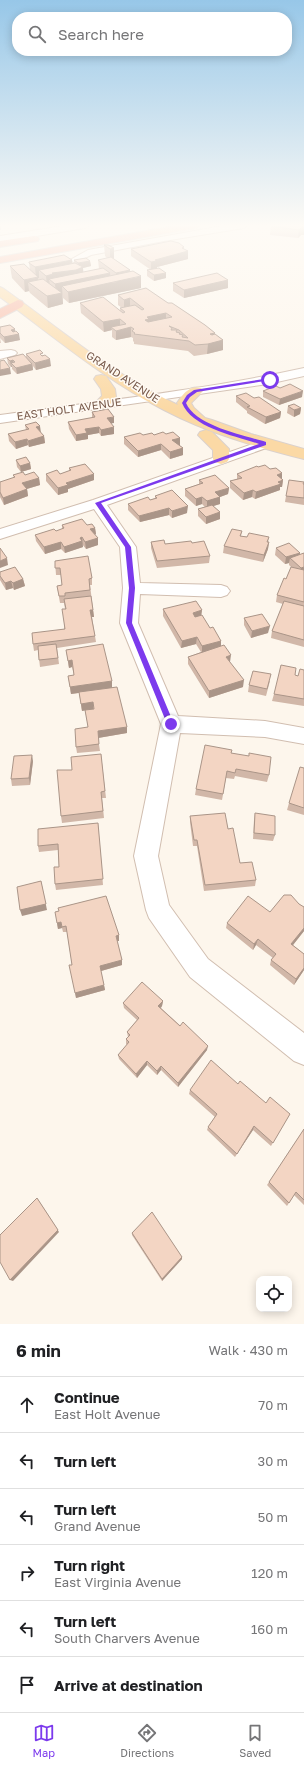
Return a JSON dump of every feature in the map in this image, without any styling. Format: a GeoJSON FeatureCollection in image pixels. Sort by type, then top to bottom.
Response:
{"type":"FeatureCollection","features":[{"type":"Feature","properties":{"kind":"highway"},"geometry":{"type":"LineString","coordinates":[[2,309],[18,304]]}},
{"type":"Feature","properties":{"kind":"main road","name":"GRAND AVENUE"},"geometry":{"type":"LineString","coordinates":[[0,291],[113,374],[152,398],[246,450],[304,467]]}},
{"type":"Feature","properties":{"kind":"main road","name":"GRAND AVENUE"},"geometry":{"type":"LineString","coordinates":[[2,309],[132,401],[183,426],[204,428],[304,454]]}},
{"type":"Feature","properties":{"kind":"main road"},"geometry":{"type":"LineString","coordinates":[[100,405],[109,397],[108,389],[101,379]]}},
{"type":"Feature","properties":{"kind":"main road"},"geometry":{"type":"LineString","coordinates":[[196,391],[189,396],[184,403],[187,410],[204,428],[220,449],[221,459]]}},
{"type":"Feature","properties":{"kind":"street","name":"EAST HOLT AVENUE"},"geometry":{"type":"LineString","coordinates":[[0,419],[152,398],[268,380],[304,372]]}},
{"type":"Feature","properties":{"kind":"street"},"geometry":{"type":"LineString","coordinates":[[0,534],[98,503],[264,444]]}},
{"type":"Feature","properties":{"kind":"street"},"geometry":{"type":"LineString","coordinates":[[98,503],[128,547],[132,588],[129,623],[171,724],[146,856],[158,910],[199,968],[304,1051]]}},
{"type":"Feature","properties":{"kind":"street"},"geometry":{"type":"LineString","coordinates":[[132,588],[221,591]]}},
{"type":"Feature","properties":{"kind":"street"},"geometry":{"type":"LineString","coordinates":[[171,724],[265,729],[304,736]]}},
{"type":"Feature","properties":{"kind":"building"},"geometry":{"type":"Polygon","coordinates":[[[34,287],[54,287],[62,293],[47,296],[34,287]]]}},
{"type":"Feature","properties":{"kind":"building"},"geometry":{"type":"Polygon","coordinates":[[[63,287],[92,287],[68,292],[63,287]]]}},
{"type":"Feature","properties":{"kind":"building"},"geometry":{"type":"Polygon","coordinates":[[[179,287],[198,287],[184,290],[179,287]]]}},
{"type":"Feature","properties":{"kind":"building"},"geometry":{"type":"Polygon","coordinates":[[[146,288],[205,325],[215,333],[210,334],[215,334],[223,340],[208,344],[195,345],[189,341],[134,334],[135,333],[132,331],[134,329],[131,327],[116,331],[111,327],[126,324],[120,319],[103,322],[80,303],[103,297],[123,313],[125,312],[120,308],[135,305],[142,310],[144,309],[130,298],[124,300],[118,295],[146,288]],[[166,313],[147,317],[149,319],[145,320],[148,322],[172,317],[166,313]],[[169,326],[172,328],[171,330],[177,330],[176,332],[183,335],[182,337],[188,338],[179,330],[169,326]]]}},
{"type":"Feature","properties":{"kind":"building"},"geometry":{"type":"Polygon","coordinates":[[[10,325],[15,329],[11,330],[13,332],[16,331],[19,334],[4,337],[0,333],[0,327],[10,325]]]}},
{"type":"Feature","properties":{"kind":"building"},"geometry":{"type":"Polygon","coordinates":[[[40,350],[43,353],[40,354],[42,356],[45,355],[50,359],[35,363],[26,354],[40,350]]]}},
{"type":"Feature","properties":{"kind":"building"},"geometry":{"type":"Polygon","coordinates":[[[23,354],[32,364],[16,368],[11,363],[15,362],[13,360],[10,361],[7,358],[23,354]]]}},
{"type":"Feature","properties":{"kind":"building"},"geometry":{"type":"Polygon","coordinates":[[[4,360],[10,368],[0,370],[0,361],[4,360]]]}},
{"type":"Feature","properties":{"kind":"building"},"geometry":{"type":"Polygon","coordinates":[[[290,384],[303,391],[280,399],[263,391],[276,386],[280,388],[290,384]]]}},
{"type":"Feature","properties":{"kind":"building"},"geometry":{"type":"Polygon","coordinates":[[[246,393],[254,398],[259,397],[281,412],[266,417],[247,407],[250,406],[236,396],[246,393]]]}},
{"type":"Feature","properties":{"kind":"building"},"geometry":{"type":"Polygon","coordinates":[[[294,404],[301,408],[294,410],[288,406],[294,404]]]}},
{"type":"Feature","properties":{"kind":"building"},"geometry":{"type":"Polygon","coordinates":[[[108,409],[114,417],[107,418],[114,427],[101,430],[99,427],[85,429],[87,433],[76,435],[68,422],[95,417],[92,412],[108,409]]]}},
{"type":"Feature","properties":{"kind":"building"},"geometry":{"type":"Polygon","coordinates":[[[36,422],[40,426],[36,427],[44,436],[28,441],[27,439],[15,442],[8,434],[29,429],[25,425],[36,422]]]}},
{"type":"Feature","properties":{"kind":"building"},"geometry":{"type":"Polygon","coordinates":[[[163,432],[166,434],[173,432],[180,438],[172,440],[183,448],[170,452],[161,444],[138,451],[124,437],[140,433],[143,435],[152,433],[154,435],[163,432]]]}},
{"type":"Feature","properties":{"kind":"building"},"geometry":{"type":"Polygon","coordinates":[[[26,457],[30,463],[20,466],[16,460],[26,457]]]}},
{"type":"Feature","properties":{"kind":"building"},"geometry":{"type":"Polygon","coordinates":[[[85,464],[94,474],[66,483],[68,485],[58,488],[46,474],[57,470],[60,474],[71,470],[69,468],[85,464]]]}},
{"type":"Feature","properties":{"kind":"building"},"geometry":{"type":"Polygon","coordinates":[[[265,465],[270,469],[276,468],[282,473],[277,475],[283,480],[278,482],[281,484],[256,492],[253,490],[244,493],[230,481],[242,478],[237,474],[257,466],[265,465]]]}},
{"type":"Feature","properties":{"kind":"building"},"geometry":{"type":"Polygon","coordinates":[[[23,472],[25,475],[34,472],[39,478],[22,483],[27,489],[3,498],[0,492],[0,482],[15,477],[13,475],[23,472]]]}},
{"type":"Feature","properties":{"kind":"building"},"geometry":{"type":"Polygon","coordinates":[[[215,475],[229,488],[215,492],[220,497],[207,501],[202,497],[196,499],[185,489],[203,483],[199,480],[215,475]]]}},
{"type":"Feature","properties":{"kind":"building"},"geometry":{"type":"Polygon","coordinates":[[[289,480],[304,482],[304,498],[286,496],[289,480]]]}},
{"type":"Feature","properties":{"kind":"building"},"geometry":{"type":"Polygon","coordinates":[[[172,490],[188,506],[172,511],[169,508],[139,516],[128,504],[148,497],[150,500],[157,498],[155,496],[172,490]]]}},
{"type":"Feature","properties":{"kind":"building"},"geometry":{"type":"Polygon","coordinates":[[[212,505],[220,512],[206,517],[198,509],[212,505]]]}},
{"type":"Feature","properties":{"kind":"building"},"geometry":{"type":"Polygon","coordinates":[[[82,519],[87,525],[92,524],[95,528],[90,529],[98,538],[85,542],[82,537],[80,538],[82,541],[64,547],[61,542],[44,547],[35,535],[54,529],[56,531],[64,528],[62,525],[82,519]]]}},
{"type":"Feature","properties":{"kind":"building"},"geometry":{"type":"Polygon","coordinates":[[[232,529],[242,531],[240,536],[247,537],[249,533],[269,537],[267,542],[269,542],[264,555],[224,546],[232,529]]]}},
{"type":"Feature","properties":{"kind":"building"},"geometry":{"type":"Polygon","coordinates":[[[164,540],[165,544],[204,541],[210,556],[157,561],[151,542],[164,540]]]}},
{"type":"Feature","properties":{"kind":"building"},"geometry":{"type":"Polygon","coordinates":[[[289,543],[300,553],[286,557],[276,548],[289,543]]]}},
{"type":"Feature","properties":{"kind":"building"},"geometry":{"type":"Polygon","coordinates":[[[0,548],[7,558],[0,561],[0,548]]]}},
{"type":"Feature","properties":{"kind":"building"},"geometry":{"type":"Polygon","coordinates":[[[304,553],[304,567],[301,568],[290,558],[304,553]]]}},
{"type":"Feature","properties":{"kind":"building"},"geometry":{"type":"Polygon","coordinates":[[[88,556],[92,578],[89,579],[90,590],[65,593],[65,596],[59,596],[57,586],[62,585],[60,568],[55,568],[55,561],[88,556]]]}},
{"type":"Feature","properties":{"kind":"building"},"geometry":{"type":"Polygon","coordinates":[[[15,567],[23,579],[13,583],[11,581],[5,583],[0,576],[0,572],[15,567]]]}},
{"type":"Feature","properties":{"kind":"building"},"geometry":{"type":"Polygon","coordinates":[[[291,567],[304,570],[304,602],[277,595],[284,578],[286,579],[291,567]]]}},
{"type":"Feature","properties":{"kind":"building"},"geometry":{"type":"Polygon","coordinates":[[[91,596],[93,610],[90,610],[95,636],[33,644],[32,633],[65,629],[62,609],[66,609],[64,599],[91,596]]]}},
{"type":"Feature","properties":{"kind":"building"},"geometry":{"type":"Polygon","coordinates":[[[196,601],[202,610],[193,613],[195,617],[202,615],[210,628],[213,627],[221,641],[202,646],[197,637],[182,641],[163,609],[196,601]]]}},
{"type":"Feature","properties":{"kind":"building"},"geometry":{"type":"Polygon","coordinates":[[[284,601],[304,606],[304,640],[272,631],[284,601]]]}},
{"type":"Feature","properties":{"kind":"building"},"geometry":{"type":"Polygon","coordinates":[[[262,614],[270,626],[252,631],[244,618],[262,614]]]}},
{"type":"Feature","properties":{"kind":"building"},"geometry":{"type":"Polygon","coordinates":[[[56,644],[58,658],[39,660],[38,646],[56,644]]]}},
{"type":"Feature","properties":{"kind":"building"},"geometry":{"type":"Polygon","coordinates":[[[103,644],[112,681],[70,687],[68,676],[74,675],[72,660],[68,661],[66,650],[103,644]]]}},
{"type":"Feature","properties":{"kind":"building"},"geometry":{"type":"Polygon","coordinates":[[[224,645],[231,655],[226,657],[244,680],[209,691],[188,657],[224,645]]]}},
{"type":"Feature","properties":{"kind":"building"},"geometry":{"type":"Polygon","coordinates":[[[281,665],[296,668],[295,675],[298,676],[300,669],[304,670],[304,699],[274,694],[281,665]]]}},
{"type":"Feature","properties":{"kind":"building"},"geometry":{"type":"Polygon","coordinates":[[[253,671],[271,674],[267,689],[249,685],[253,671]]]}},
{"type":"Feature","properties":{"kind":"building"},"geometry":{"type":"Polygon","coordinates":[[[117,687],[127,727],[98,731],[99,744],[76,747],[75,729],[88,727],[85,710],[94,709],[93,702],[81,704],[79,692],[117,687]]]}},
{"type":"Feature","properties":{"kind":"building"},"geometry":{"type":"Polygon","coordinates":[[[205,745],[232,750],[231,753],[249,756],[249,753],[271,757],[269,775],[236,769],[235,773],[227,771],[223,794],[196,789],[205,745]]]}},
{"type":"Feature","properties":{"kind":"building"},"geometry":{"type":"Polygon","coordinates":[[[101,754],[105,791],[101,792],[103,811],[61,816],[57,770],[72,770],[71,757],[101,754]]]}},
{"type":"Feature","properties":{"kind":"building"},"geometry":{"type":"Polygon","coordinates":[[[32,755],[29,778],[11,779],[14,756],[32,755]]]}},
{"type":"Feature","properties":{"kind":"building"},"geometry":{"type":"Polygon","coordinates":[[[300,767],[304,768],[304,808],[289,803],[300,767]]]}},
{"type":"Feature","properties":{"kind":"building"},"geometry":{"type":"Polygon","coordinates":[[[225,813],[228,829],[233,828],[240,863],[252,862],[256,880],[205,885],[197,840],[194,840],[190,816],[225,813]]]}},
{"type":"Feature","properties":{"kind":"building"},"geometry":{"type":"Polygon","coordinates":[[[255,813],[275,816],[275,835],[254,833],[255,813]]]}},
{"type":"Feature","properties":{"kind":"building"},"geometry":{"type":"Polygon","coordinates":[[[98,823],[103,879],[55,884],[54,867],[59,867],[58,844],[38,846],[38,829],[98,823]]]}},
{"type":"Feature","properties":{"kind":"building"},"geometry":{"type":"Polygon","coordinates":[[[41,881],[46,904],[20,910],[17,887],[41,881]]]}},
{"type":"Feature","properties":{"kind":"building"},"geometry":{"type":"Polygon","coordinates":[[[284,895],[291,895],[304,907],[304,928],[291,944],[304,954],[304,968],[296,979],[271,960],[276,954],[258,939],[254,944],[227,923],[248,896],[270,912],[284,895]]]}},
{"type":"Feature","properties":{"kind":"building"},"geometry":{"type":"Polygon","coordinates":[[[106,896],[119,935],[116,936],[122,960],[100,966],[104,985],[75,993],[69,965],[72,965],[66,926],[62,927],[61,922],[57,923],[55,912],[59,911],[58,908],[106,896]]]}},
{"type":"Feature","properties":{"kind":"building"},"geometry":{"type":"Polygon","coordinates":[[[142,982],[163,1001],[158,1006],[180,1026],[183,1022],[208,1046],[178,1083],[161,1066],[157,1071],[147,1061],[136,1074],[118,1055],[129,1042],[126,1039],[130,1035],[127,1032],[139,1018],[123,1003],[142,982]]]}},
{"type":"Feature","properties":{"kind":"building"},"geometry":{"type":"Polygon","coordinates":[[[211,1060],[238,1084],[240,1081],[266,1103],[270,1097],[290,1114],[273,1143],[254,1126],[237,1154],[208,1127],[217,1114],[190,1090],[211,1060]]]}},
{"type":"Feature","properties":{"kind":"building"},"geometry":{"type":"Polygon","coordinates":[[[304,1129],[304,1200],[296,1192],[289,1203],[269,1182],[304,1129]]]}},
{"type":"Feature","properties":{"kind":"building"},"geometry":{"type":"Polygon","coordinates":[[[37,1198],[58,1230],[10,1280],[0,1262],[0,1235],[37,1198]]]}},
{"type":"Feature","properties":{"kind":"building"},"geometry":{"type":"Polygon","coordinates":[[[152,1212],[182,1257],[162,1279],[132,1233],[152,1212]]]}},
{"type":"Feature","properties":{"kind":"route"},"geometry":{"type":"LineString","coordinates":[[171,724],[129,623],[132,588],[128,547],[98,503],[264,444],[201,422],[187,410],[184,403],[189,396],[196,391],[270,380]]}}]}
